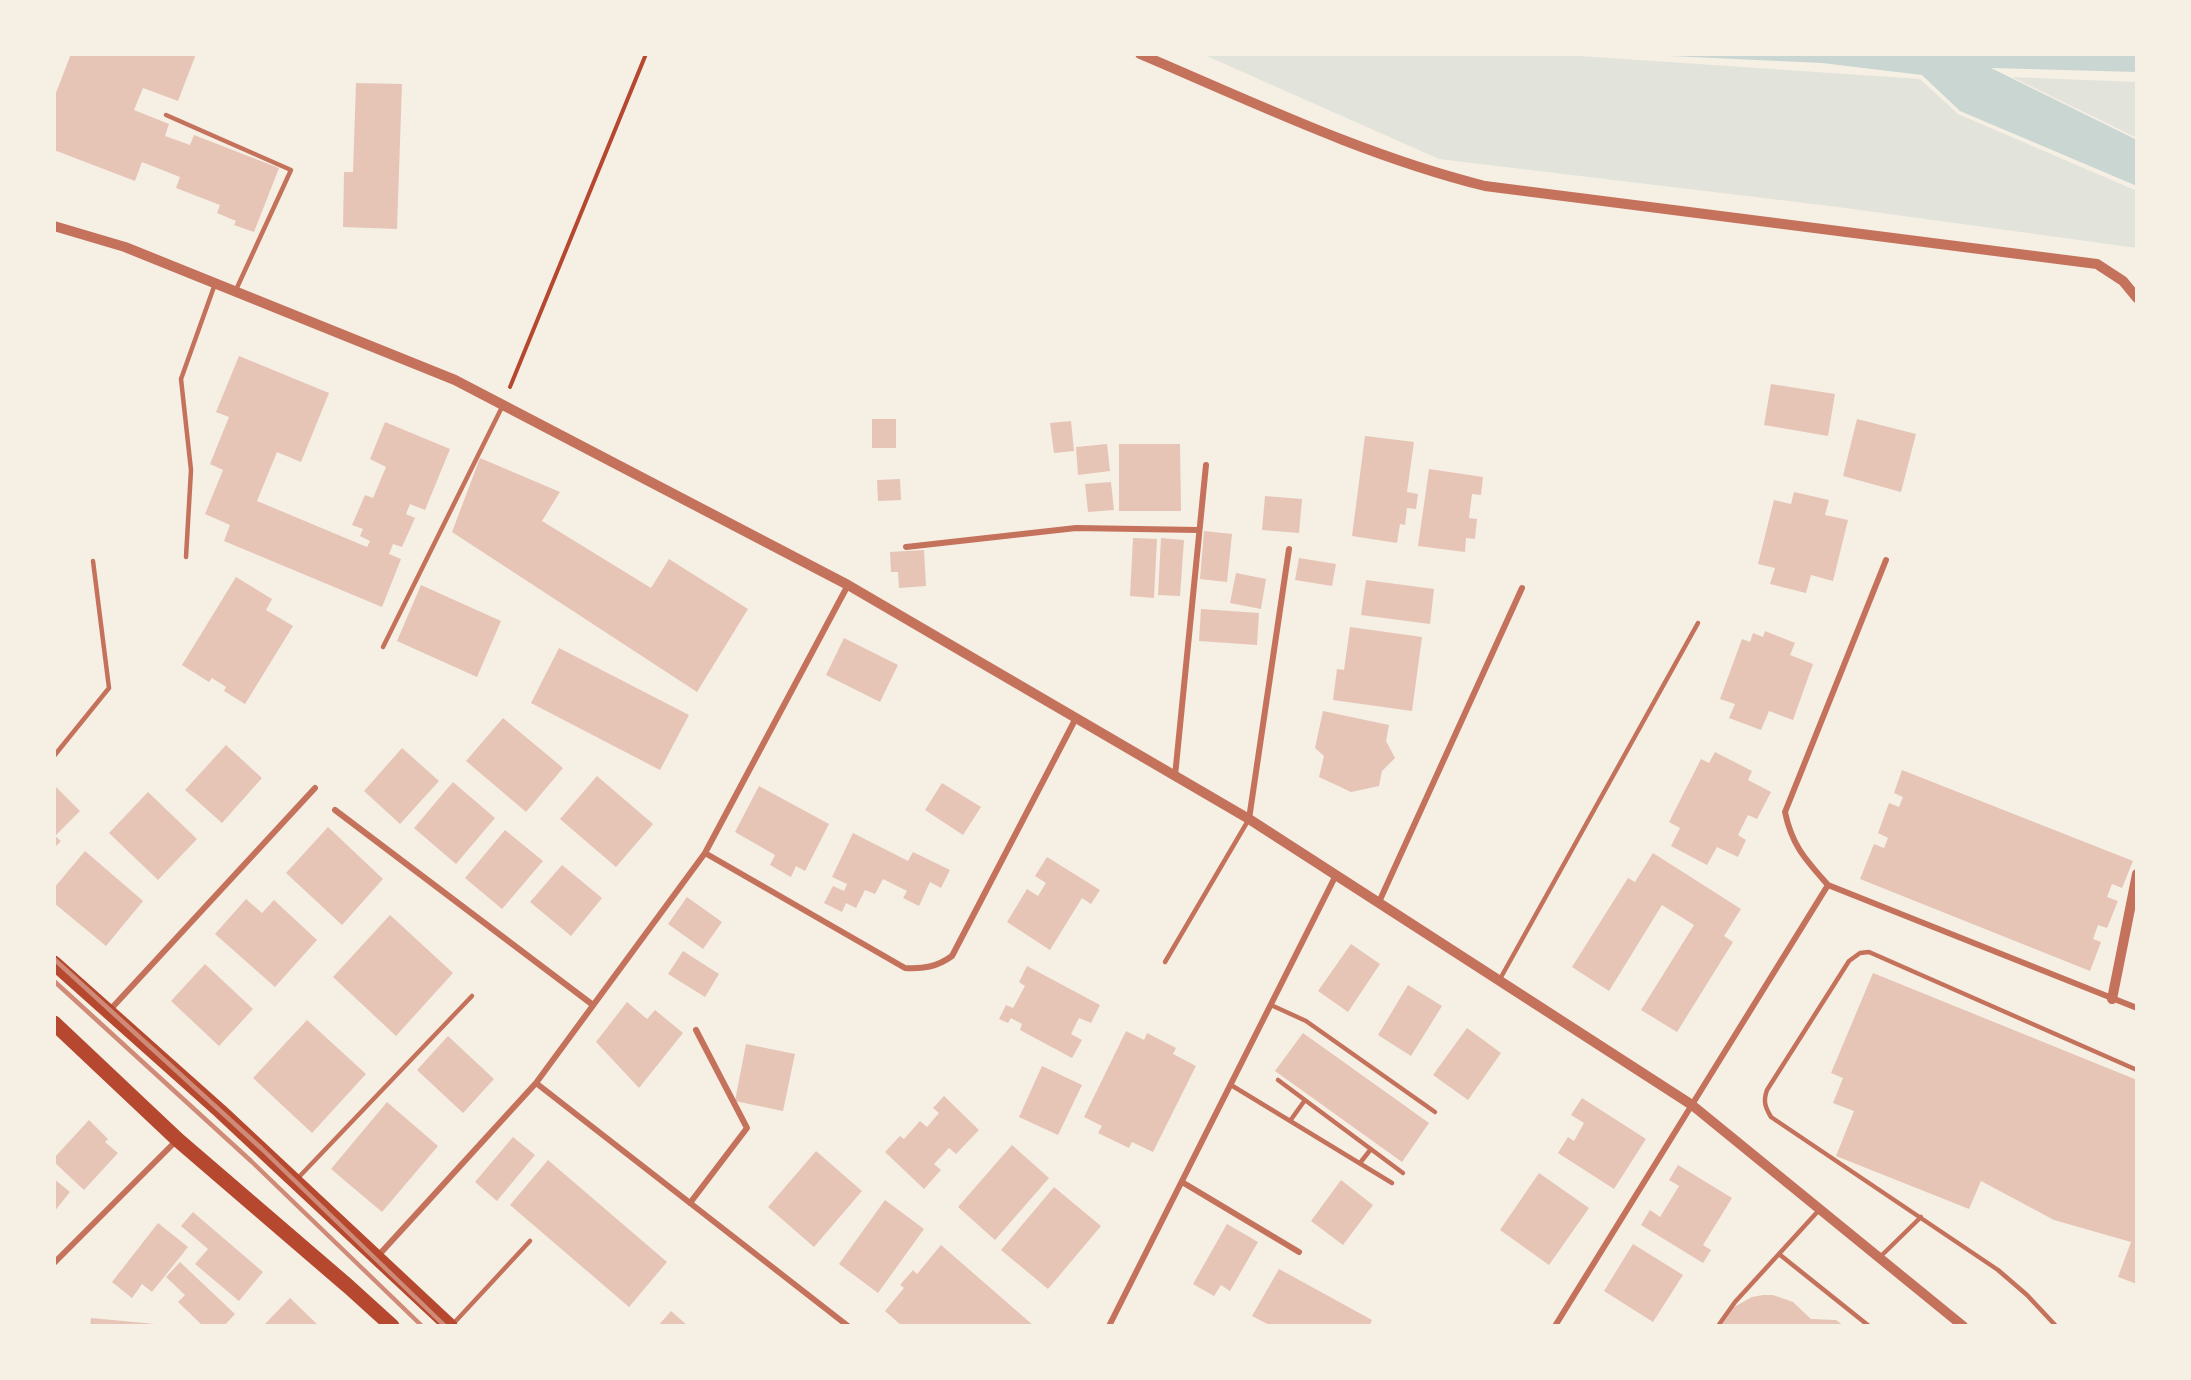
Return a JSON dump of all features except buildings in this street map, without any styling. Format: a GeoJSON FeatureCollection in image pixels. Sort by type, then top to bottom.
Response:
{"type":"FeatureCollection","features":[{"type":"Feature","properties":{"kind":"main road"},"geometry":{"type":"LineString","coordinates":[[54,963],[451,1326]]}},
{"type":"Feature","properties":{"kind":"main road"},"geometry":{"type":"LineString","coordinates":[[55,1027],[178,1140],[392,1326]]}},
{"type":"Feature","properties":{"kind":"street"},"geometry":{"type":"LineString","coordinates":[[1140,54],[1343,141],[1435,174],[1485,186],[2097,264],[2123,281],[2137,298]]}},
{"type":"Feature","properties":{"kind":"street"},"geometry":{"type":"LineString","coordinates":[[54,226],[125,247],[455,380],[848,585],[1249,819],[1692,1105],[1964,1326]]}},
{"type":"Feature","properties":{"kind":"street"},"geometry":{"type":"LineString","coordinates":[[1175,776],[1206,465]]}},
{"type":"Feature","properties":{"kind":"street"},"geometry":{"type":"LineString","coordinates":[[906,547],[1076,528],[1199,530]]}},
{"type":"Feature","properties":{"kind":"street"},"geometry":{"type":"LineString","coordinates":[[1249,819],[1289,549]]}},
{"type":"Feature","properties":{"kind":"street"},"geometry":{"type":"LineString","coordinates":[[1886,560],[1785,812],[1789,832],[1799,851],[1828,885],[2137,1008]]}},
{"type":"Feature","properties":{"kind":"street"},"geometry":{"type":"LineString","coordinates":[[377,1257],[536,1083],[705,852],[848,585]]}},
{"type":"Feature","properties":{"kind":"street"},"geometry":{"type":"LineString","coordinates":[[1379,902],[1522,588]]}},
{"type":"Feature","properties":{"kind":"street"},"geometry":{"type":"LineString","coordinates":[[705,852],[905,968],[928,967],[942,963],[952,957],[1076,718]]}},
{"type":"Feature","properties":{"kind":"street"},"geometry":{"type":"LineString","coordinates":[[109,1012],[315,789]]}},
{"type":"Feature","properties":{"kind":"street"},"geometry":{"type":"LineString","coordinates":[[335,810],[593,1005]]}},
{"type":"Feature","properties":{"kind":"street"},"geometry":{"type":"LineString","coordinates":[[2112,999],[2137,874]]}},
{"type":"Feature","properties":{"kind":"street"},"geometry":{"type":"LineString","coordinates":[[1109,1326],[1337,875]]}},
{"type":"Feature","properties":{"kind":"street"},"geometry":{"type":"LineString","coordinates":[[1555,1326],[1828,885]]}},
{"type":"Feature","properties":{"kind":"street"},"geometry":{"type":"LineString","coordinates":[[690,1203],[747,1128],[696,1030]]}},
{"type":"Feature","properties":{"kind":"street"},"geometry":{"type":"LineString","coordinates":[[536,1083],[848,1326]]}},
{"type":"Feature","properties":{"kind":"street"},"geometry":{"type":"LineString","coordinates":[[54,1263],[178,1140]]}},
{"type":"Feature","properties":{"kind":"street"},"geometry":{"type":"LineString","coordinates":[[1182,1182],[1299,1252]]}},
{"type":"Feature","properties":{"kind":"lane"},"geometry":{"type":"LineString","coordinates":[[166,115],[291,170],[235,292]]}},
{"type":"Feature","properties":{"kind":"lane"},"geometry":{"type":"LineString","coordinates":[[186,557],[191,470],[181,379],[215,284]]}},
{"type":"Feature","properties":{"kind":"lane"},"geometry":{"type":"LineString","coordinates":[[383,647],[503,405]]}},
{"type":"Feature","properties":{"kind":"lane"},"geometry":{"type":"LineString","coordinates":[[54,756],[109,688],[93,561]]}},
{"type":"Feature","properties":{"kind":"lane"},"geometry":{"type":"LineString","coordinates":[[1499,980],[1698,623]]}},
{"type":"Feature","properties":{"kind":"lane"},"geometry":{"type":"LineString","coordinates":[[1165,962],[1249,819]]}},
{"type":"Feature","properties":{"kind":"lane"},"geometry":{"type":"LineString","coordinates":[[2056,1326],[2027,1295],[1998,1270],[1771,1117],[1764,1100],[1767,1090],[1854,956],[1869,952],[2137,1070]]}},
{"type":"Feature","properties":{"kind":"lane"},"geometry":{"type":"LineString","coordinates":[[295,1181],[471,996]]}},
{"type":"Feature","properties":{"kind":"lane"},"geometry":{"type":"LineString","coordinates":[[1271,1005],[1306,1021],[1435,1112]]}},
{"type":"Feature","properties":{"kind":"lane"},"geometry":{"type":"LineString","coordinates":[[1278,1080],[1403,1173]]}},
{"type":"Feature","properties":{"kind":"lane"},"geometry":{"type":"LineString","coordinates":[[1231,1085],[1392,1183]]}},
{"type":"Feature","properties":{"kind":"lane"},"geometry":{"type":"LineString","coordinates":[[1290,1121],[1305,1100]]}},
{"type":"Feature","properties":{"kind":"lane"},"geometry":{"type":"LineString","coordinates":[[1360,1163],[1371,1149]]}},
{"type":"Feature","properties":{"kind":"lane"},"geometry":{"type":"LineString","coordinates":[[1718,1326],[1735,1302],[1820,1209]]}},
{"type":"Feature","properties":{"kind":"lane"},"geometry":{"type":"LineString","coordinates":[[1879,1257],[1921,1217]]}},
{"type":"Feature","properties":{"kind":"lane"},"geometry":{"type":"LineString","coordinates":[[451,1326],[530,1241]]}},
{"type":"Feature","properties":{"kind":"lane"},"geometry":{"type":"LineString","coordinates":[[1779,1254],[1869,1326]]}},
{"type":"Feature","properties":{"kind":"path"},"geometry":{"type":"LineString","coordinates":[[503,405],[646,54]]}},
{"type":"Feature","properties":{"kind":"shaded area"},"geometry":{"type":"Polygon","coordinates":[[[1202,54],[1550,54],[1920,79],[1958,114],[2137,191],[2137,248],[1838,207],[1439,159],[1202,54]]]}},
{"type":"Feature","properties":{"kind":"shaded area"},"geometry":{"type":"Polygon","coordinates":[[[1627,54],[2137,54],[2137,72],[1991,68],[2137,140],[2137,186],[1960,111],[1922,75],[1822,63],[1627,54]]]}},
{"type":"Feature","properties":{"kind":"shaded area"},"geometry":{"type":"Polygon","coordinates":[[[2012,77],[2137,82],[2137,138],[2012,77]]]}},
{"type":"Feature","properties":{"kind":"railway"},"geometry":{"type":"LineString","coordinates":[[54,959],[262,1149],[445,1326]]}},
{"type":"Feature","properties":{"kind":"railway"},"geometry":{"type":"LineString","coordinates":[[54,981],[251,1161],[422,1326]]}}]}
